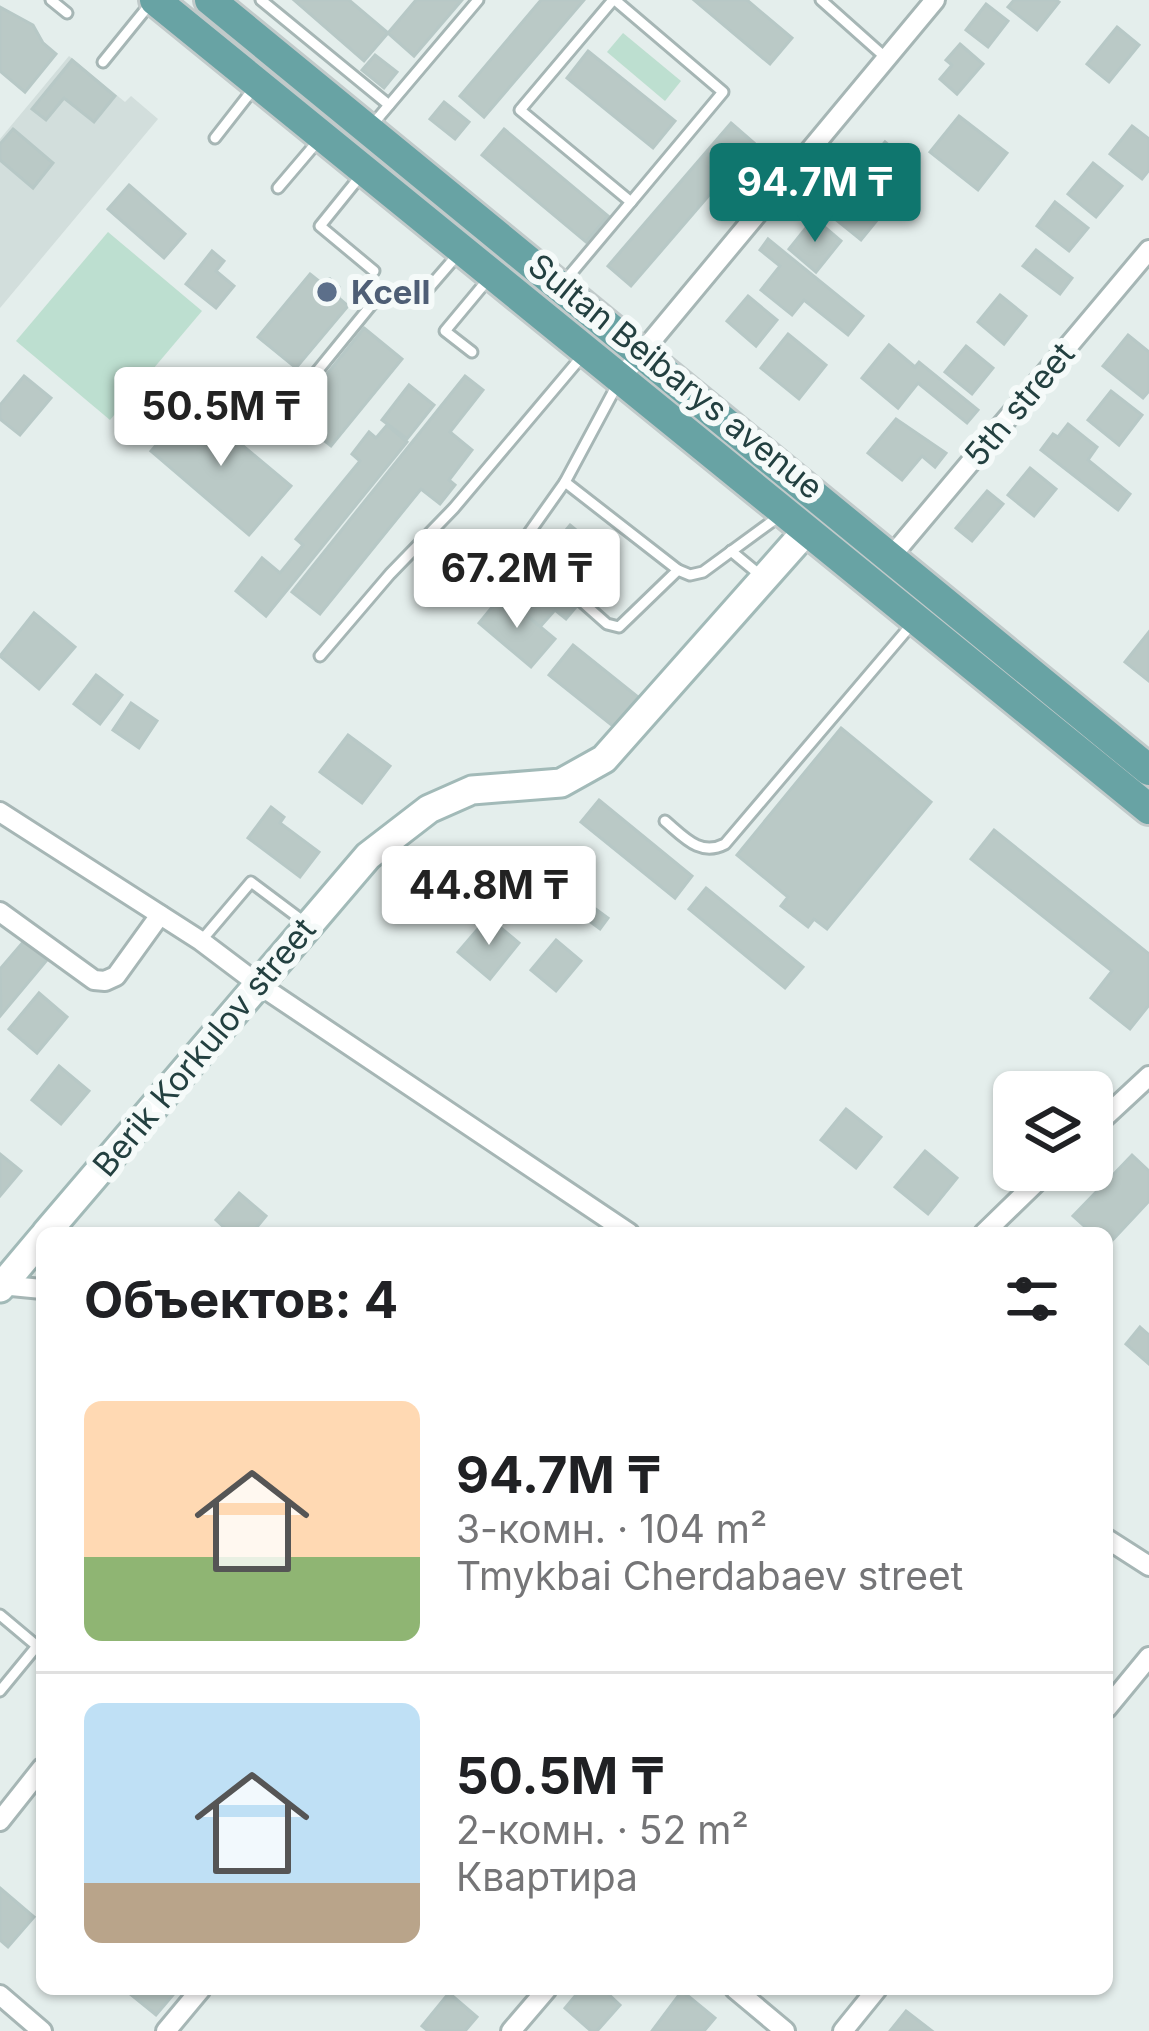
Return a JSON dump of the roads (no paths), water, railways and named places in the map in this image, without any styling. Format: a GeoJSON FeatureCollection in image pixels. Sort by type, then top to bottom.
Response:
{"type":"FeatureCollection","features":[{"type":"Feature","properties":{"kind":"main road","name":"Sultan Beibarys avenue"},"geometry":{"type":"LineString","coordinates":[[154,0],[1149,808]]}},
{"type":"Feature","properties":{"kind":"main road","name":"Sultan Beibarys avenue"},"geometry":{"type":"LineString","coordinates":[[210,0],[379,117],[559,287],[1149,769]]}},
{"type":"Feature","properties":{"kind":"street"},"geometry":{"type":"LineString","coordinates":[[620,380],[935,0]]}},
{"type":"Feature","properties":{"kind":"street","name":"5th street"},"geometry":{"type":"LineString","coordinates":[[890,558],[1149,250]]}},
{"type":"Feature","properties":{"kind":"street","name":"Berik Korkulov street"},"geometry":{"type":"LineString","coordinates":[[52,1227],[368,856],[429,809],[472,790],[561,783],[604,759],[764,579],[796,521]]}},
{"type":"Feature","properties":{"kind":"street"},"geometry":{"type":"LineString","coordinates":[[0,812],[201,941],[620,1227]]}},
{"type":"Feature","properties":{"kind":"street"},"geometry":{"type":"LineString","coordinates":[[0,912],[94,980],[105,981],[116,976],[160,915]]}},
{"type":"Feature","properties":{"kind":"street"},"geometry":{"type":"LineString","coordinates":[[1113,1109],[1149,1076]]}},
{"type":"Feature","properties":{"kind":"street"},"geometry":{"type":"LineString","coordinates":[[990,1227],[1027,1191]]}},
{"type":"Feature","properties":{"kind":"street","name":"Berik Korkulov street"},"geometry":{"type":"LineString","coordinates":[[1,1286],[36,1245]]}},
{"type":"Feature","properties":{"kind":"street"},"geometry":{"type":"LineString","coordinates":[[1,1286],[36,1288]]}},
{"type":"Feature","properties":{"kind":"street"},"geometry":{"type":"LineString","coordinates":[[1113,1544],[1149,1566]]}},
{"type":"Feature","properties":{"kind":"street"},"geometry":{"type":"LineString","coordinates":[[1113,1701],[1149,1657]]}},
{"type":"Feature","properties":{"kind":"street"},"geometry":{"type":"LineString","coordinates":[[0,1821],[36,1776]]}},
{"type":"Feature","properties":{"kind":"street"},"geometry":{"type":"LineString","coordinates":[[0,1995],[42,2031]]}},
{"type":"Feature","properties":{"kind":"street"},"geometry":{"type":"LineString","coordinates":[[166,2031],[196,1995]]}},
{"type":"Feature","properties":{"kind":"street"},"geometry":{"type":"LineString","coordinates":[[511,2031],[542,1995]]}},
{"type":"Feature","properties":{"kind":"street"},"geometry":{"type":"LineString","coordinates":[[742,1995],[785,2031]]}},
{"type":"Feature","properties":{"kind":"street"},"geometry":{"type":"LineString","coordinates":[[843,2031],[872,1995]]}},
{"type":"Feature","properties":{"kind":"lane"},"geometry":{"type":"LineString","coordinates":[[51,0],[67,13]]}},
{"type":"Feature","properties":{"kind":"lane"},"geometry":{"type":"LineString","coordinates":[[103,62],[154,0]]}},
{"type":"Feature","properties":{"kind":"lane"},"geometry":{"type":"LineString","coordinates":[[261,0],[379,117],[478,0]]}},
{"type":"Feature","properties":{"kind":"lane"},"geometry":{"type":"LineString","coordinates":[[559,287],[631,202],[723,92],[614,0],[520,110],[631,202]]}},
{"type":"Feature","properties":{"kind":"lane"},"geometry":{"type":"LineString","coordinates":[[821,0],[885,57]]}},
{"type":"Feature","properties":{"kind":"lane"},"geometry":{"type":"LineString","coordinates":[[215,138],[258,84]]}},
{"type":"Feature","properties":{"kind":"lane"},"geometry":{"type":"LineString","coordinates":[[278,188],[322,136]]}},
{"type":"Feature","properties":{"kind":"lane"},"geometry":{"type":"LineString","coordinates":[[365,170],[320,226],[374,271]]}},
{"type":"Feature","properties":{"kind":"lane"},"geometry":{"type":"LineString","coordinates":[[274,423],[381,293],[421,297],[463,249]]}},
{"type":"Feature","properties":{"kind":"lane"},"geometry":{"type":"LineString","coordinates":[[472,352],[445,331],[494,273]]}},
{"type":"Feature","properties":{"kind":"lane"},"geometry":{"type":"LineString","coordinates":[[320,656],[389,574],[454,508],[586,351]]}},
{"type":"Feature","properties":{"kind":"lane"},"geometry":{"type":"LineString","coordinates":[[537,564],[522,555],[519,547],[565,482],[620,380]]}},
{"type":"Feature","properties":{"kind":"lane"},"geometry":{"type":"LineString","coordinates":[[565,482],[690,575],[796,521]]}},
{"type":"Feature","properties":{"kind":"lane"},"geometry":{"type":"LineString","coordinates":[[731,551],[764,579]]}},
{"type":"Feature","properties":{"kind":"lane"},"geometry":{"type":"LineString","coordinates":[[581,601],[607,624],[620,627],[678,570]]}},
{"type":"Feature","properties":{"kind":"lane"},"geometry":{"type":"LineString","coordinates":[[665,821],[698,848],[713,850],[725,844],[916,620]]}},
{"type":"Feature","properties":{"kind":"lane"},"geometry":{"type":"LineString","coordinates":[[201,941],[251,882],[307,924]]}},
{"type":"Feature","properties":{"kind":"lane"},"geometry":{"type":"LineString","coordinates":[[0,1615],[36,1644]]}},
{"type":"Feature","properties":{"kind":"lane"},"geometry":{"type":"LineString","coordinates":[[0,1691],[36,1648]]}},
{"type":"Feature","properties":{"kind":"place","name":"Kcell"},"geometry":{"type":"Point","coordinates":[327,292]}}]}
